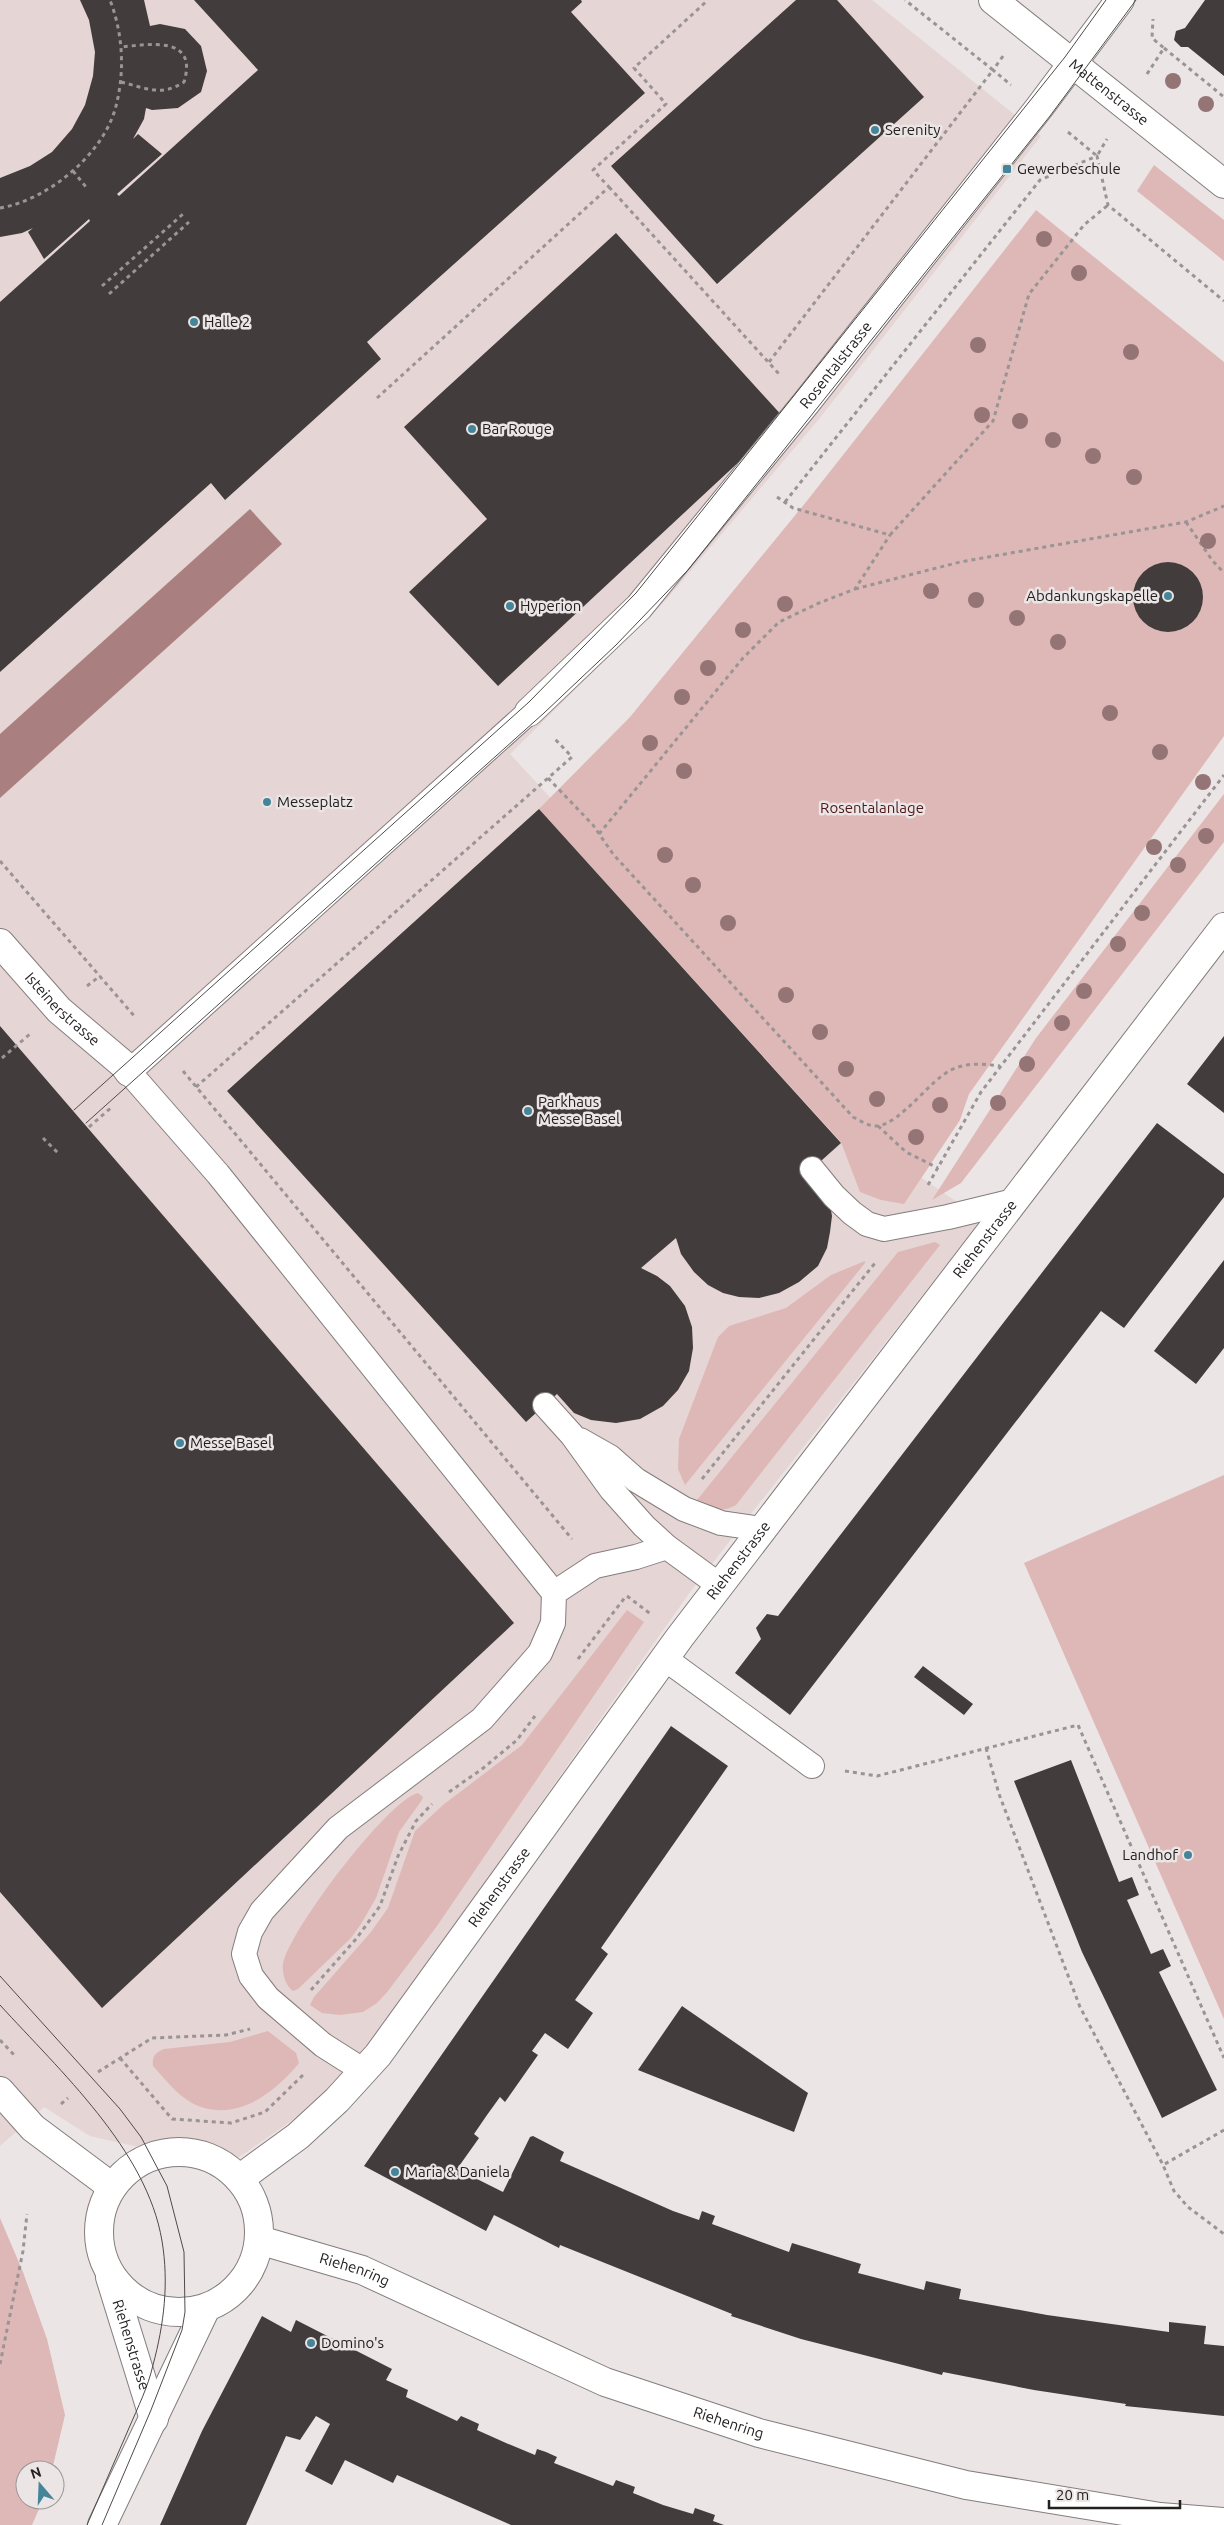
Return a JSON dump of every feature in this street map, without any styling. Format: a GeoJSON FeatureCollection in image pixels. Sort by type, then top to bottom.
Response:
{"type":"FeatureCollection","features":[{"type":"Feature","properties":{"kind":"main road","name":"Mattenstrasse"},"geometry":{"type":"LineString","coordinates":[[993,0],[1224,184]]}},
{"type":"Feature","properties":{"kind":"main road","name":"Rosentalstrasse"},"geometry":{"type":"LineString","coordinates":[[529,712],[639,607],[806,404],[1073,64],[1120,0]]}},
{"type":"Feature","properties":{"kind":"main road","name":"Riehenstrasse"},"geometry":{"type":"LineString","coordinates":[[239,2179],[298,2136],[337,2100],[378,2055],[664,1658],[1224,927]]}},
{"type":"Feature","properties":{"kind":"main road","name":"Isteinerstrasse"},"geometry":{"type":"LineString","coordinates":[[0,943],[59,1010],[124,1065],[129,1072]]}},
{"type":"Feature","properties":{"kind":"main road"},"geometry":{"type":"LineString","coordinates":[[0,2091],[33,2128],[112,2188]]}},
{"type":"Feature","properties":{"kind":"main road"},"geometry":{"type":"LineString","coordinates":[[175,2152],[199,2154],[221,2164],[239,2179],[253,2204],[258,2218],[259,2240],[253,2262],[242,2281],[226,2297],[206,2308],[185,2312],[165,2311],[137,2301],[121,2288],[108,2270],[100,2250],[98,2228],[102,2207],[112,2188],[123,2174],[152,2157],[175,2152]]}},
{"type":"Feature","properties":{"kind":"main road","name":"Riehenring"},"geometry":{"type":"LineString","coordinates":[[259,2240],[362,2270],[605,2382],[759,2433],[966,2485],[1160,2517],[1224,2522]]}},
{"type":"Feature","properties":{"kind":"main road","name":"Riehenstrasse"},"geometry":{"type":"LineString","coordinates":[[108,2270],[154,2419]]}},
{"type":"Feature","properties":{"kind":"main road","name":"Riehenstrasse"},"geometry":{"type":"LineString","coordinates":[[102,2525],[206,2308]]}},
{"type":"Feature","properties":{"kind":"lane"},"geometry":{"type":"LineString","coordinates":[[364,2071],[323,2045],[281,2011],[251,1976],[244,1954],[250,1932],[262,1911],[338,1828],[482,1719],[540,1653],[553,1623],[554,1592],[218,1174],[129,1072],[529,712]]}},
{"type":"Feature","properties":{"kind":"lane"},"geometry":{"type":"LineString","coordinates":[[812,1168],[834,1196],[852,1213],[867,1224],[884,1229],[948,1217],[1014,1201]]}},
{"type":"Feature","properties":{"kind":"lane"},"geometry":{"type":"LineString","coordinates":[[546,1405],[572,1435],[611,1489],[667,1547],[719,1585]]}},
{"type":"Feature","properties":{"kind":"lane"},"geometry":{"type":"LineString","coordinates":[[572,1435],[610,1457],[636,1480],[684,1509],[721,1523],[762,1529]]}},
{"type":"Feature","properties":{"kind":"lane"},"geometry":{"type":"LineString","coordinates":[[554,1592],[595,1566],[636,1557],[667,1547]]}},
{"type":"Feature","properties":{"kind":"lane"},"geometry":{"type":"LineString","coordinates":[[664,1658],[812,1766]]}},
{"type":"Feature","properties":{"kind":"path"},"geometry":{"type":"LineString","coordinates":[[0,208],[16,205],[44,192],[73,171],[98,142],[116,108],[121,82],[121,47],[116,16],[110,0]]}},
{"type":"Feature","properties":{"kind":"path"},"geometry":{"type":"LineString","coordinates":[[708,0],[634,68],[666,104],[593,170],[806,404]]}},
{"type":"Feature","properties":{"kind":"path"},"geometry":{"type":"LineString","coordinates":[[768,362],[993,70],[905,0]]}},
{"type":"Feature","properties":{"kind":"path"},"geometry":{"type":"LineString","coordinates":[[121,47],[159,43],[175,48],[184,55],[189,68],[184,82],[171,91],[154,90],[121,82]]}},
{"type":"Feature","properties":{"kind":"path"},"geometry":{"type":"LineString","coordinates":[[1164,48],[1224,97]]}},
{"type":"Feature","properties":{"kind":"path"},"geometry":{"type":"LineString","coordinates":[[785,502],[1040,180],[1097,156],[1108,205],[1224,301]]}},
{"type":"Feature","properties":{"kind":"path"},"geometry":{"type":"LineString","coordinates":[[73,171],[86,187]]}},
{"type":"Feature","properties":{"kind":"path"},"geometry":{"type":"LineString","coordinates":[[377,398],[609,187]]}},
{"type":"Feature","properties":{"kind":"path"},"geometry":{"type":"LineString","coordinates":[[855,589],[890,535],[993,422],[1029,294],[1084,225],[1108,205]]}},
{"type":"Feature","properties":{"kind":"path"},"geometry":{"type":"LineString","coordinates":[[102,286],[183,214]]}},
{"type":"Feature","properties":{"kind":"path"},"geometry":{"type":"LineString","coordinates":[[109,294],[189,222]]}},
{"type":"Feature","properties":{"kind":"path"},"geometry":{"type":"LineString","coordinates":[[747,476],[793,508],[890,535]]}},
{"type":"Feature","properties":{"kind":"path"},"geometry":{"type":"LineString","coordinates":[[599,834],[700,708],[743,658],[779,622],[855,589],[960,562],[1186,522],[1224,506]]}},
{"type":"Feature","properties":{"kind":"path"},"geometry":{"type":"LineString","coordinates":[[1186,522],[1212,560],[1224,573]]}},
{"type":"Feature","properties":{"kind":"path"},"geometry":{"type":"LineString","coordinates":[[196,1087],[572,757],[553,737]]}},
{"type":"Feature","properties":{"kind":"path"},"geometry":{"type":"LineString","coordinates":[[924,1193],[981,1092],[1224,775]]}},
{"type":"Feature","properties":{"kind":"path"},"geometry":{"type":"LineString","coordinates":[[548,778],[599,834],[613,854],[853,1118],[866,1124],[878,1126],[892,1120],[950,1070],[973,1063],[1000,1066]]}},
{"type":"Feature","properties":{"kind":"path"},"geometry":{"type":"LineString","coordinates":[[0,861],[196,1087],[595,1566],[627,1595]]}},
{"type":"Feature","properties":{"kind":"path"},"geometry":{"type":"LineString","coordinates":[[878,1126],[906,1152],[938,1168]]}},
{"type":"Feature","properties":{"kind":"path"},"geometry":{"type":"LineString","coordinates":[[43,1138],[60,1155]]}},
{"type":"Feature","properties":{"kind":"path"},"geometry":{"type":"LineString","coordinates":[[697,1485],[876,1262]]}},
{"type":"Feature","properties":{"kind":"path"},"geometry":{"type":"LineString","coordinates":[[575,1664],[627,1595],[634,1590]]}},
{"type":"Feature","properties":{"kind":"path"},"geometry":{"type":"LineString","coordinates":[[442,1796],[482,1769],[517,1740],[540,1710]]}},
{"type":"Feature","properties":{"kind":"path"},"geometry":{"type":"LineString","coordinates":[[812,1766],[877,1776],[1078,1725],[1224,2058]]}},
{"type":"Feature","properties":{"kind":"path"},"geometry":{"type":"LineString","coordinates":[[986,1748],[998,1794],[1080,2007],[1174,2191],[1188,2207],[1224,2234]]}},
{"type":"Feature","properties":{"kind":"path"},"geometry":{"type":"LineString","coordinates":[[98,2072],[152,2038],[226,2035],[255,2027],[305,1997],[356,1939],[380,1906],[398,1856],[416,1821],[434,1802]]}},
{"type":"Feature","properties":{"kind":"path"},"geometry":{"type":"LineString","coordinates":[[120,2058],[172,2119],[231,2124],[265,2112],[316,2062],[323,2045]]}},
{"type":"Feature","properties":{"kind":"path"},"geometry":{"type":"LineString","coordinates":[[1162,2165],[1224,2130]]}},
{"type":"Feature","properties":{"kind":"path"},"geometry":{"type":"LineString","coordinates":[[0,2364],[1,2351],[23,2250],[27,2214]]}},
{"type":"Feature","properties":{"kind":"shaded area"},"geometry":{"type":"Polygon","coordinates":[[[0,0],[872,0],[1041,136],[819,419],[665,601],[510,754],[869,1142],[982,1219],[693,1588],[375,2037],[313,2106],[235,2160],[134,2146],[90,2136],[44,2107],[0,2146],[0,0]]]}},
{"type":"Feature","properties":{"kind":"shaded area"},"geometry":{"type":"Polygon","coordinates":[[[250,509],[282,544],[0,798],[0,734],[250,509]]]}},
{"type":"Feature","properties":{"kind":"green space"},"geometry":{"type":"Polygon","coordinates":[[[1154,165],[1224,220],[1224,261],[1137,191],[1154,165]]]}},
{"type":"Feature","properties":{"kind":"green space","name":"Rosentalanlage"},"geometry":{"type":"Polygon","coordinates":[[[1036,210],[1224,362],[1224,736],[969,1094],[960,1120],[904,1204],[881,1200],[860,1192],[841,1142],[539,809],[630,717],[806,502],[1036,210]]]}},
{"type":"Feature","properties":{"kind":"green space"},"geometry":{"type":"Polygon","coordinates":[[[1224,794],[1224,842],[961,1183],[932,1200],[1036,1038],[1224,794]]]}},
{"type":"Feature","properties":{"kind":"green space"},"geometry":{"type":"Polygon","coordinates":[[[935,1242],[940,1245],[736,1505],[721,1510],[706,1506],[697,1500],[898,1252],[935,1242]]]}},
{"type":"Feature","properties":{"kind":"green space"},"geometry":{"type":"Polygon","coordinates":[[[865,1261],[685,1485],[678,1469],[679,1439],[718,1337],[729,1326],[786,1308],[831,1275],[865,1261]]]}},
{"type":"Feature","properties":{"kind":"green space","name":"Landhof"},"geometry":{"type":"Polygon","coordinates":[[[1224,1475],[1224,2019],[1024,1563],[1224,1475]]]}},
{"type":"Feature","properties":{"kind":"green space"},"geometry":{"type":"Polygon","coordinates":[[[627,1610],[644,1622],[437,1926],[388,1991],[377,2003],[363,2012],[340,2015],[322,2013],[310,2005],[314,1997],[371,1932],[388,1908],[415,1831],[443,1805],[522,1745],[627,1610]]]}},
{"type":"Feature","properties":{"kind":"green space"},"geometry":{"type":"Polygon","coordinates":[[[418,1793],[423,1797],[422,1800],[399,1832],[376,1898],[361,1924],[351,1938],[298,1989],[293,1991],[285,1979],[283,1964],[289,1947],[302,1924],[320,1897],[364,1841],[404,1801],[418,1793]]]}},
{"type":"Feature","properties":{"kind":"green space"},"geometry":{"type":"Polygon","coordinates":[[[268,2031],[296,2053],[299,2063],[289,2075],[265,2095],[237,2108],[207,2109],[192,2103],[176,2091],[153,2066],[155,2055],[164,2049],[230,2042],[268,2031]]]}},
{"type":"Feature","properties":{"kind":"green space"},"geometry":{"type":"Polygon","coordinates":[[[0,2218],[23,2272],[47,2339],[65,2415],[54,2460],[15,2460],[15,2510],[39,2510],[32,2525],[0,2525],[0,2218]]]}},
{"type":"Feature","properties":{"kind":"building","name":"Halle 2"},"geometry":{"type":"Polygon","coordinates":[[[80,0],[144,0],[150,26],[160,24],[185,29],[201,46],[207,71],[201,92],[178,108],[152,110],[146,108],[144,119],[133,139],[138,134],[162,154],[117,194],[119,196],[258,70],[194,0],[581,0],[582,2],[571,12],[645,93],[367,342],[381,359],[225,500],[211,483],[0,672],[0,302],[90,221],[89,219],[44,259],[28,232],[33,228],[22,233],[0,237],[0,178],[30,166],[52,152],[72,129],[85,105],[93,76],[95,52],[89,20],[80,0]]]}},
{"type":"Feature","properties":{"kind":"building"},"geometry":{"type":"Polygon","coordinates":[[[796,0],[837,0],[924,97],[717,284],[611,166],[796,0]]]}},
{"type":"Feature","properties":{"kind":"building"},"geometry":{"type":"Polygon","coordinates":[[[1205,0],[1224,0],[1224,76],[1188,47],[1181,47],[1174,40],[1176,31],[1185,28],[1205,0]]]}},
{"type":"Feature","properties":{"kind":"building"},"geometry":{"type":"Polygon","coordinates":[[[616,233],[785,419],[498,686],[409,592],[487,519],[404,427],[616,233]]]}},
{"type":"Feature","properties":{"kind":"building","name":"Abdankungskapelle"},"geometry":{"type":"Polygon","coordinates":[[[1168,562],[1187,568],[1197,578],[1203,597],[1197,616],[1187,626],[1168,632],[1149,626],[1139,616],[1133,597],[1139,578],[1149,568],[1168,562]]]}},
{"type":"Feature","properties":{"kind":"building","name":"Parkhaus Messe Basel"},"geometry":{"type":"Polygon","coordinates":[[[539,809],[841,1143],[812,1169],[829,1199],[832,1216],[827,1248],[818,1266],[799,1282],[779,1293],[759,1298],[739,1297],[723,1293],[708,1285],[694,1272],[681,1254],[676,1238],[641,1268],[657,1276],[670,1286],[685,1306],[692,1327],[693,1348],[689,1371],[678,1390],[663,1406],[640,1419],[616,1423],[591,1420],[574,1413],[557,1394],[526,1422],[227,1091],[539,809]]]}},
{"type":"Feature","properties":{"kind":"building","name":"Messe Basel"},"geometry":{"type":"Polygon","coordinates":[[[0,1026],[514,1623],[102,2008],[0,1892],[0,1026]]]}},
{"type":"Feature","properties":{"kind":"building"},"geometry":{"type":"Polygon","coordinates":[[[1224,1036],[1224,1113],[1187,1084],[1224,1036]]]}},
{"type":"Feature","properties":{"kind":"building"},"geometry":{"type":"Polygon","coordinates":[[[1157,1123],[1224,1174],[1224,1197],[1124,1328],[1101,1311],[790,1715],[735,1673],[761,1639],[756,1628],[767,1614],[778,1616],[1157,1123]]]}},
{"type":"Feature","properties":{"kind":"building"},"geometry":{"type":"Polygon","coordinates":[[[1224,1260],[1224,1348],[1196,1384],[1154,1351],[1224,1260]]]}},
{"type":"Feature","properties":{"kind":"building"},"geometry":{"type":"Polygon","coordinates":[[[923,1666],[973,1704],[964,1715],[914,1677],[923,1666]]]}},
{"type":"Feature","properties":{"kind":"building"},"geometry":{"type":"Polygon","coordinates":[[[671,1726],[728,1766],[601,1948],[608,1954],[575,2000],[593,2013],[568,2049],[545,2033],[532,2051],[538,2055],[505,2102],[500,2097],[487,2115],[474,2134],[479,2138],[457,2169],[503,2192],[530,2137],[533,2136],[564,2152],[560,2161],[673,2211],[699,2220],[702,2211],[715,2216],[712,2224],[789,2252],[792,2243],[861,2264],[858,2273],[924,2290],[926,2281],[961,2289],[959,2299],[1047,2315],[1169,2332],[1169,2322],[1206,2326],[1204,2344],[1224,2346],[1224,2416],[1125,2406],[1126,2404],[1034,2390],[943,2372],[942,2375],[801,2339],[731,2316],[732,2314],[560,2245],[559,2248],[494,2215],[486,2231],[364,2166],[671,1726]]]}},
{"type":"Feature","properties":{"kind":"building"},"geometry":{"type":"Polygon","coordinates":[[[1071,1760],[1119,1882],[1132,1877],[1139,1895],[1127,1900],[1151,1954],[1163,1949],[1171,1966],[1159,1972],[1217,2090],[1162,2118],[1082,1952],[1014,1781],[1071,1760]]]}},
{"type":"Feature","properties":{"kind":"building"},"geometry":{"type":"Polygon","coordinates":[[[682,2006],[808,2093],[794,2132],[638,2070],[682,2006]]]}},
{"type":"Feature","properties":{"kind":"building"},"geometry":{"type":"Polygon","coordinates":[[[262,2316],[291,2332],[296,2320],[392,2369],[386,2380],[408,2390],[406,2397],[457,2421],[461,2416],[479,2424],[477,2430],[506,2443],[535,2455],[537,2449],[557,2457],[554,2463],[613,2486],[616,2480],[635,2487],[633,2493],[663,2505],[693,2514],[695,2508],[715,2515],[713,2521],[724,2525],[511,2525],[397,2475],[393,2483],[345,2460],[332,2485],[305,2471],[330,2424],[316,2416],[300,2440],[286,2436],[246,2525],[160,2525],[202,2431],[262,2316]]]}},
{"type":"Feature","properties":{"kind":"tram line"},"geometry":{"type":"LineString","coordinates":[[74,1110],[529,702],[636,593],[1065,57],[1106,0]]}},
{"type":"Feature","properties":{"kind":"tram line"},"geometry":{"type":"LineString","coordinates":[[86,1123],[544,713],[616,645],[688,570],[1050,116],[1136,0]]}},
{"type":"Feature","properties":{"kind":"tram line"},"geometry":{"type":"LineString","coordinates":[[0,1976],[120,2109],[141,2137],[167,2186],[184,2252],[185,2312],[182,2330],[151,2410],[102,2525]]}},
{"type":"Feature","properties":{"kind":"tram line"},"geometry":{"type":"LineString","coordinates":[[0,2005],[74,2085],[120,2144],[139,2175],[153,2207],[162,2241],[165,2272],[163,2319],[151,2373],[143,2397],[87,2525]]}},
{"type":"Feature","properties":{"kind":"place","name":"Serenity"},"geometry":{"type":"Point","coordinates":[875,130]}},
{"type":"Feature","properties":{"kind":"place","name":"Gewerbeschule"},"geometry":{"type":"Point","coordinates":[1007,169]}},
{"type":"Feature","properties":{"kind":"place","name":"Halle 2"},"geometry":{"type":"Point","coordinates":[194,322]}},
{"type":"Feature","properties":{"kind":"place","name":"Bar Rouge"},"geometry":{"type":"Point","coordinates":[472,429]}},
{"type":"Feature","properties":{"kind":"place","name":"Abdankungskapelle"},"geometry":{"type":"Point","coordinates":[1168,596]}},
{"type":"Feature","properties":{"kind":"place","name":"Hyperion"},"geometry":{"type":"Point","coordinates":[510,606]}},
{"type":"Feature","properties":{"kind":"place","name":"Messeplatz"},"geometry":{"type":"Point","coordinates":[267,802]}},
{"type":"Feature","properties":{"kind":"place","name":"Parkhaus Messe Basel"},"geometry":{"type":"Point","coordinates":[528,1111]}},
{"type":"Feature","properties":{"kind":"place","name":"Messe Basel"},"geometry":{"type":"Point","coordinates":[180,1443]}},
{"type":"Feature","properties":{"kind":"place","name":"Landhof"},"geometry":{"type":"Point","coordinates":[1188,1855]}},
{"type":"Feature","properties":{"kind":"place","name":"Maria & Daniela"},"geometry":{"type":"Point","coordinates":[395,2172]}},
{"type":"Feature","properties":{"kind":"place","name":"Domino's"},"geometry":{"type":"Point","coordinates":[311,2343]}}]}
